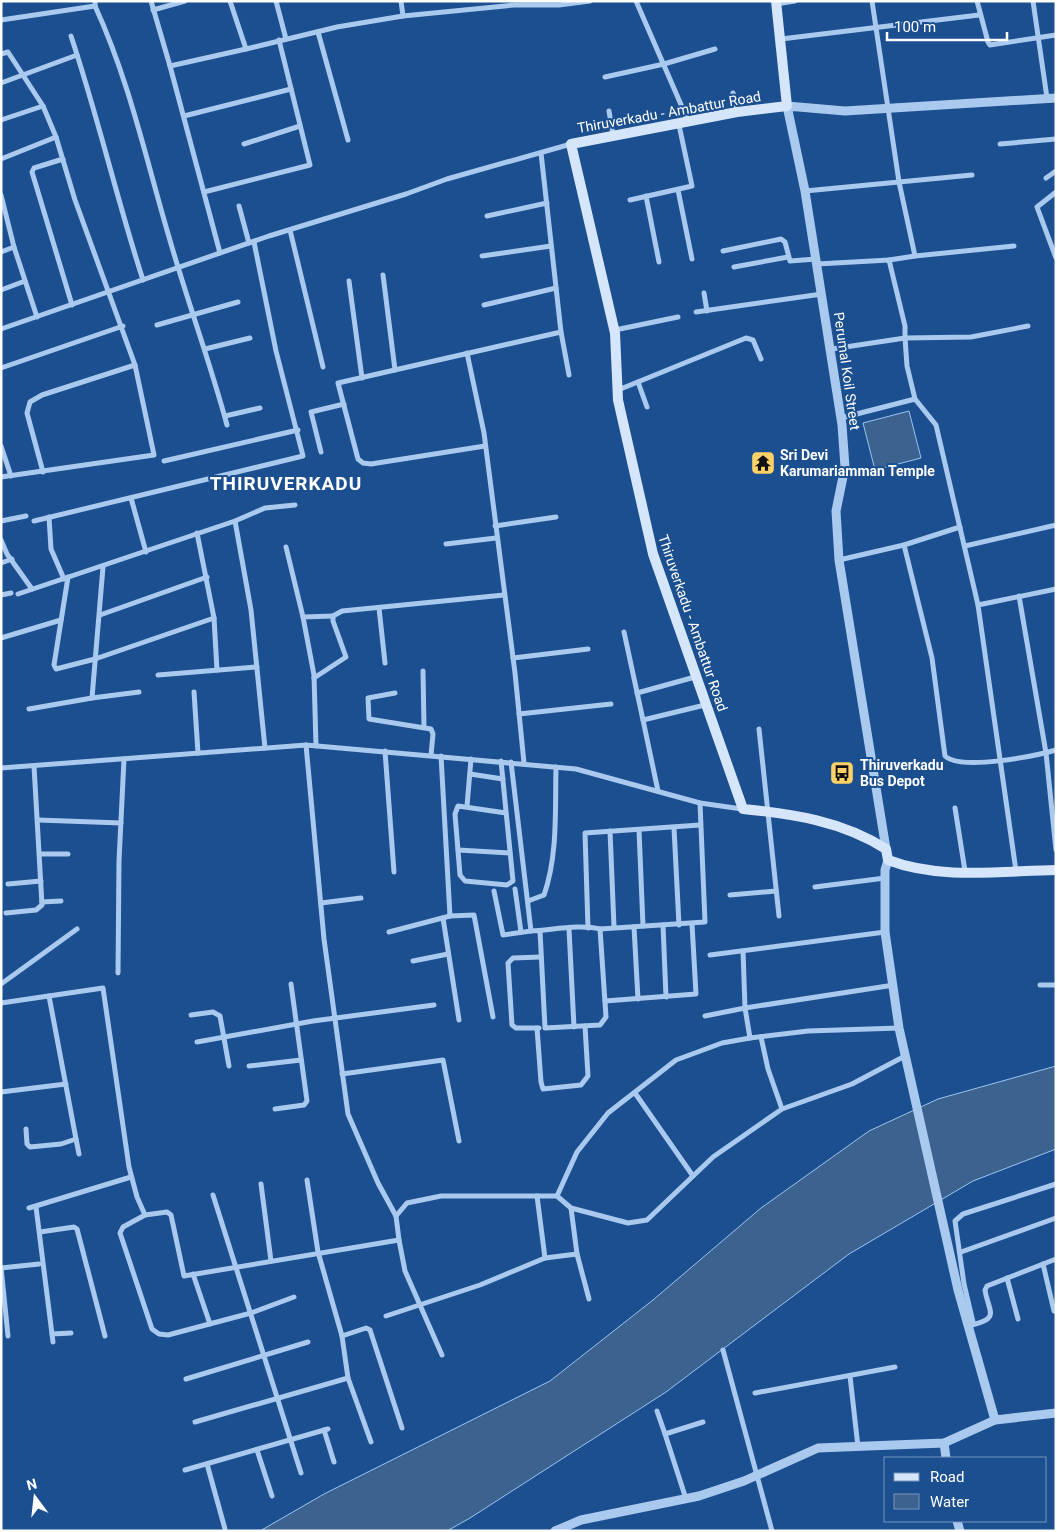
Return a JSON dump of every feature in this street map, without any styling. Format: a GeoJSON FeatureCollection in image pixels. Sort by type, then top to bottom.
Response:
{"type":"FeatureCollection","features":[{"type":"Feature","properties":{"kind":"main road"},"geometry":{"type":"LineString","coordinates":[[776,2],[787,106]]}},
{"type":"Feature","properties":{"kind":"main road","name":"Thiruverkadu - Ambattur Road"},"geometry":{"type":"LineString","coordinates":[[743,809],[653,554],[618,390],[615,330],[571,144],[684,124],[738,112],[787,106]]}},
{"type":"Feature","properties":{"kind":"main road"},"geometry":{"type":"LineString","coordinates":[[743,809],[807,816],[870,839],[886,849],[888,860],[906,866],[928,870],[964,871],[1056,870]]}},
{"type":"Feature","properties":{"kind":"street"},"geometry":{"type":"LineString","coordinates":[[151,1],[220,253]]}},
{"type":"Feature","properties":{"kind":"street"},"geometry":{"type":"LineString","coordinates":[[153,10],[185,1]]}},
{"type":"Feature","properties":{"kind":"street"},"geometry":{"type":"LineString","coordinates":[[230,1],[246,49]]}},
{"type":"Feature","properties":{"kind":"street"},"geometry":{"type":"LineString","coordinates":[[276,1],[286,39]]}},
{"type":"Feature","properties":{"kind":"street"},"geometry":{"type":"LineString","coordinates":[[401,1],[404,16]]}},
{"type":"Feature","properties":{"kind":"street"},"geometry":{"type":"LineString","coordinates":[[170,66],[279,40],[404,16],[514,5],[559,5],[590,1]]}},
{"type":"Feature","properties":{"kind":"street"},"geometry":{"type":"LineString","coordinates":[[630,200],[690,187],[692,184],[684,124],[664,64],[636,1]]}},
{"type":"Feature","properties":{"kind":"street"},"geometry":{"type":"LineString","coordinates":[[776,2],[795,1]]}},
{"type":"Feature","properties":{"kind":"street"},"geometry":{"type":"LineString","coordinates":[[872,1],[890,107],[899,182],[915,256]]}},
{"type":"Feature","properties":{"kind":"street"},"geometry":{"type":"LineString","coordinates":[[977,1],[979,15],[990,45],[1056,35]]}},
{"type":"Feature","properties":{"kind":"street"},"geometry":{"type":"LineString","coordinates":[[787,106],[845,110],[1051,98],[1039,38],[1035,2]]}},
{"type":"Feature","properties":{"kind":"street"},"geometry":{"type":"LineString","coordinates":[[1,20],[95,4],[115,52],[155,180],[178,268],[205,349],[227,425]]}},
{"type":"Feature","properties":{"kind":"street"},"geometry":{"type":"LineString","coordinates":[[781,39],[979,15]]}},
{"type":"Feature","properties":{"kind":"street"},"geometry":{"type":"LineString","coordinates":[[318,32],[348,140]]}},
{"type":"Feature","properties":{"kind":"street"},"geometry":{"type":"LineString","coordinates":[[71,36],[143,280]]}},
{"type":"Feature","properties":{"kind":"street"},"geometry":{"type":"LineString","coordinates":[[204,192],[310,165],[279,40]]}},
{"type":"Feature","properties":{"kind":"street"},"geometry":{"type":"LineString","coordinates":[[605,77],[664,64],[715,49]]}},
{"type":"Feature","properties":{"kind":"street"},"geometry":{"type":"LineString","coordinates":[[1,54],[8,52],[24,76],[43,106],[56,137],[108,293],[123,326],[135,365],[154,455],[1,477]]}},
{"type":"Feature","properties":{"kind":"street"},"geometry":{"type":"LineString","coordinates":[[1,83],[77,55]]}},
{"type":"Feature","properties":{"kind":"street"},"geometry":{"type":"LineString","coordinates":[[184,116],[291,89]]}},
{"type":"Feature","properties":{"kind":"street"},"geometry":{"type":"LineString","coordinates":[[733,93],[738,112]]}},
{"type":"Feature","properties":{"kind":"street"},"geometry":{"type":"LineString","coordinates":[[1,120],[43,106]]}},
{"type":"Feature","properties":{"kind":"street","name":"Perumal Koil Street"},"geometry":{"type":"LineString","coordinates":[[787,106],[832,349],[845,467],[836,511],[838,560],[886,849]]}},
{"type":"Feature","properties":{"kind":"street"},"geometry":{"type":"LineString","coordinates":[[609,111],[614,137]]}},
{"type":"Feature","properties":{"kind":"street"},"geometry":{"type":"LineString","coordinates":[[244,144],[300,126]]}},
{"type":"Feature","properties":{"kind":"street"},"geometry":{"type":"LineString","coordinates":[[1,159],[56,137]]}},
{"type":"Feature","properties":{"kind":"street"},"geometry":{"type":"LineString","coordinates":[[1000,144],[1056,139]]}},
{"type":"Feature","properties":{"kind":"street"},"geometry":{"type":"LineString","coordinates":[[1,329],[251,242],[448,179],[571,144]]}},
{"type":"Feature","properties":{"kind":"street"},"geometry":{"type":"LineString","coordinates":[[541,153],[561,332],[569,374]]}},
{"type":"Feature","properties":{"kind":"street"},"geometry":{"type":"LineString","coordinates":[[63,159],[34,168],[32,172],[72,305]]}},
{"type":"Feature","properties":{"kind":"street"},"geometry":{"type":"LineString","coordinates":[[1046,178],[1056,171]]}},
{"type":"Feature","properties":{"kind":"street"},"geometry":{"type":"LineString","coordinates":[[804,191],[972,175]]}},
{"type":"Feature","properties":{"kind":"street"},"geometry":{"type":"LineString","coordinates":[[678,190],[692,259]]}},
{"type":"Feature","properties":{"kind":"street"},"geometry":{"type":"LineString","coordinates":[[1056,192],[1037,207],[1056,258]]}},
{"type":"Feature","properties":{"kind":"street"},"geometry":{"type":"LineString","coordinates":[[1,195],[14,247],[37,317]]}},
{"type":"Feature","properties":{"kind":"street"},"geometry":{"type":"LineString","coordinates":[[646,196],[658,262]]}},
{"type":"Feature","properties":{"kind":"street"},"geometry":{"type":"LineString","coordinates":[[487,216],[547,203]]}},
{"type":"Feature","properties":{"kind":"street"},"geometry":{"type":"LineString","coordinates":[[34,521],[302,457],[298,430],[276,351],[251,242],[239,206]]}},
{"type":"Feature","properties":{"kind":"street"},"geometry":{"type":"LineString","coordinates":[[290,230],[323,367]]}},
{"type":"Feature","properties":{"kind":"street"},"geometry":{"type":"LineString","coordinates":[[723,251],[778,239],[785,242],[788,256],[792,262],[890,260],[1014,246]]}},
{"type":"Feature","properties":{"kind":"street"},"geometry":{"type":"LineString","coordinates":[[482,256],[552,246]]}},
{"type":"Feature","properties":{"kind":"street"},"geometry":{"type":"LineString","coordinates":[[1,252],[14,247]]}},
{"type":"Feature","properties":{"kind":"street"},"geometry":{"type":"LineString","coordinates":[[734,267],[788,256]]}},
{"type":"Feature","properties":{"kind":"street"},"geometry":{"type":"LineString","coordinates":[[890,260],[904,326],[907,366],[915,399],[936,425],[978,605],[1002,760],[1016,871]]}},
{"type":"Feature","properties":{"kind":"street"},"geometry":{"type":"LineString","coordinates":[[383,275],[395,370]]}},
{"type":"Feature","properties":{"kind":"street"},"geometry":{"type":"LineString","coordinates":[[349,280],[362,378]]}},
{"type":"Feature","properties":{"kind":"street"},"geometry":{"type":"LineString","coordinates":[[1,290],[25,281]]}},
{"type":"Feature","properties":{"kind":"street"},"geometry":{"type":"LineString","coordinates":[[484,305],[556,288]]}},
{"type":"Feature","properties":{"kind":"street"},"geometry":{"type":"LineString","coordinates":[[704,293],[707,311]]}},
{"type":"Feature","properties":{"kind":"street"},"geometry":{"type":"LineString","coordinates":[[696,312],[822,294]]}},
{"type":"Feature","properties":{"kind":"street"},"geometry":{"type":"LineString","coordinates":[[157,325],[238,302]]}},
{"type":"Feature","properties":{"kind":"street"},"geometry":{"type":"LineString","coordinates":[[615,330],[678,318]]}},
{"type":"Feature","properties":{"kind":"street"},"geometry":{"type":"LineString","coordinates":[[1,368],[123,326]]}},
{"type":"Feature","properties":{"kind":"street"},"geometry":{"type":"LineString","coordinates":[[832,349],[905,338],[971,337],[1028,326]]}},
{"type":"Feature","properties":{"kind":"street"},"geometry":{"type":"LineString","coordinates":[[485,446],[371,464],[363,463],[358,459],[338,383],[561,332]]}},
{"type":"Feature","properties":{"kind":"street"},"geometry":{"type":"LineString","coordinates":[[205,349],[250,338]]}},
{"type":"Feature","properties":{"kind":"street"},"geometry":{"type":"LineString","coordinates":[[618,390],[746,338],[753,340],[761,359]]}},
{"type":"Feature","properties":{"kind":"street"},"geometry":{"type":"LineString","coordinates":[[467,353],[485,446],[513,658],[524,763]]}},
{"type":"Feature","properties":{"kind":"street"},"geometry":{"type":"LineString","coordinates":[[43,472],[28,413],[30,402],[42,395],[135,365]]}},
{"type":"Feature","properties":{"kind":"street"},"geometry":{"type":"LineString","coordinates":[[638,382],[648,407]]}},
{"type":"Feature","properties":{"kind":"street"},"geometry":{"type":"LineString","coordinates":[[841,418],[915,399]]}},
{"type":"Feature","properties":{"kind":"street"},"geometry":{"type":"LineString","coordinates":[[321,452],[311,412],[344,404]]}},
{"type":"Feature","properties":{"kind":"street"},"geometry":{"type":"LineString","coordinates":[[225,416],[260,408]]}},
{"type":"Feature","properties":{"kind":"street"},"geometry":{"type":"LineString","coordinates":[[164,461],[298,430]]}},
{"type":"Feature","properties":{"kind":"street"},"geometry":{"type":"LineString","coordinates":[[1,446],[11,476]]}},
{"type":"Feature","properties":{"kind":"street"},"geometry":{"type":"LineString","coordinates":[[131,498],[146,552]]}},
{"type":"Feature","properties":{"kind":"street"},"geometry":{"type":"LineString","coordinates":[[18,594],[103,567],[235,521],[265,508],[295,505]]}},
{"type":"Feature","properties":{"kind":"street"},"geometry":{"type":"LineString","coordinates":[[1,521],[26,516]]}},
{"type":"Feature","properties":{"kind":"street"},"geometry":{"type":"LineString","coordinates":[[49,517],[51,550],[66,578],[54,668],[59,669],[96,658],[214,618]]}},
{"type":"Feature","properties":{"kind":"street"},"geometry":{"type":"LineString","coordinates":[[495,526],[556,517]]}},
{"type":"Feature","properties":{"kind":"street"},"geometry":{"type":"LineString","coordinates":[[235,521],[251,610],[265,748]]}},
{"type":"Feature","properties":{"kind":"street"},"geometry":{"type":"LineString","coordinates":[[965,546],[1056,525]]}},
{"type":"Feature","properties":{"kind":"street"},"geometry":{"type":"LineString","coordinates":[[838,560],[904,545],[960,527]]}},
{"type":"Feature","properties":{"kind":"street"},"geometry":{"type":"LineString","coordinates":[[197,533],[214,618],[218,670]]}},
{"type":"Feature","properties":{"kind":"street"},"geometry":{"type":"LineString","coordinates":[[446,544],[496,538]]}},
{"type":"Feature","properties":{"kind":"street"},"geometry":{"type":"LineString","coordinates":[[1,540],[32,589]]}},
{"type":"Feature","properties":{"kind":"street"},"geometry":{"type":"LineString","coordinates":[[904,545],[932,658],[945,756],[950,760],[959,762],[1002,760],[1056,750]]}},
{"type":"Feature","properties":{"kind":"street"},"geometry":{"type":"LineString","coordinates":[[286,547],[303,617],[314,678],[316,746]]}},
{"type":"Feature","properties":{"kind":"street"},"geometry":{"type":"LineString","coordinates":[[1,562],[12,560]]}},
{"type":"Feature","properties":{"kind":"street"},"geometry":{"type":"LineString","coordinates":[[92,698],[103,567]]}},
{"type":"Feature","properties":{"kind":"street"},"geometry":{"type":"LineString","coordinates":[[100,615],[207,577]]}},
{"type":"Feature","properties":{"kind":"street"},"geometry":{"type":"LineString","coordinates":[[978,605],[1056,589]]}},
{"type":"Feature","properties":{"kind":"street"},"geometry":{"type":"LineString","coordinates":[[1,595],[11,592]]}},
{"type":"Feature","properties":{"kind":"street"},"geometry":{"type":"LineString","coordinates":[[303,617],[333,616],[346,610],[504,595]]}},
{"type":"Feature","properties":{"kind":"street"},"geometry":{"type":"LineString","coordinates":[[1019,596],[1046,752],[1056,850]]}},
{"type":"Feature","properties":{"kind":"street"},"geometry":{"type":"LineString","coordinates":[[379,608],[385,663]]}},
{"type":"Feature","properties":{"kind":"street"},"geometry":{"type":"LineString","coordinates":[[314,678],[346,657],[334,625],[333,616]]}},
{"type":"Feature","properties":{"kind":"street"},"geometry":{"type":"LineString","coordinates":[[1,638],[61,620]]}},
{"type":"Feature","properties":{"kind":"street"},"geometry":{"type":"LineString","coordinates":[[624,632],[658,791]]}},
{"type":"Feature","properties":{"kind":"street"},"geometry":{"type":"LineString","coordinates":[[513,658],[588,649]]}},
{"type":"Feature","properties":{"kind":"street"},"geometry":{"type":"LineString","coordinates":[[158,674],[257,667]]}},
{"type":"Feature","properties":{"kind":"street"},"geometry":{"type":"LineString","coordinates":[[423,671],[424,727]]}},
{"type":"Feature","properties":{"kind":"street"},"geometry":{"type":"LineString","coordinates":[[637,693],[696,677]]}},
{"type":"Feature","properties":{"kind":"street"},"geometry":{"type":"LineString","coordinates":[[29,709],[139,692]]}},
{"type":"Feature","properties":{"kind":"street"},"geometry":{"type":"LineString","coordinates":[[194,692],[198,753]]}},
{"type":"Feature","properties":{"kind":"street"},"geometry":{"type":"LineString","coordinates":[[395,693],[368,698],[369,719],[424,727],[433,732],[431,755]]}},
{"type":"Feature","properties":{"kind":"street"},"geometry":{"type":"LineString","coordinates":[[519,714],[611,704]]}},
{"type":"Feature","properties":{"kind":"street"},"geometry":{"type":"LineString","coordinates":[[644,720],[705,705]]}},
{"type":"Feature","properties":{"kind":"street"},"geometry":{"type":"LineString","coordinates":[[759,729],[779,916]]}},
{"type":"Feature","properties":{"kind":"street"},"geometry":{"type":"LineString","coordinates":[[306,745],[334,1019],[348,1114],[378,1183],[396,1216],[405,1271],[421,1303],[442,1355]]}},
{"type":"Feature","properties":{"kind":"street"},"geometry":{"type":"LineString","coordinates":[[1,768],[306,745],[471,758],[576,769],[700,803],[743,809]]}},
{"type":"Feature","properties":{"kind":"street"},"geometry":{"type":"LineString","coordinates":[[385,751],[394,872]]}},
{"type":"Feature","properties":{"kind":"street"},"geometry":{"type":"LineString","coordinates":[[441,756],[450,916]]}},
{"type":"Feature","properties":{"kind":"street"},"geometry":{"type":"LineString","coordinates":[[467,806],[471,758]]}},
{"type":"Feature","properties":{"kind":"street"},"geometry":{"type":"LineString","coordinates":[[118,973],[124,759]]}},
{"type":"Feature","properties":{"kind":"street"},"geometry":{"type":"LineString","coordinates":[[501,761],[513,881],[507,885],[465,880],[460,875],[456,810],[458,806],[506,813]]}},
{"type":"Feature","properties":{"kind":"street"},"geometry":{"type":"LineString","coordinates":[[512,762],[532,931]]}},
{"type":"Feature","properties":{"kind":"street"},"geometry":{"type":"LineString","coordinates":[[6,913],[36,910],[42,902],[34,766]]}},
{"type":"Feature","properties":{"kind":"street"},"geometry":{"type":"LineString","coordinates":[[528,901],[544,895],[548,885],[553,858],[556,767]]}},
{"type":"Feature","properties":{"kind":"street"},"geometry":{"type":"LineString","coordinates":[[470,774],[503,779]]}},
{"type":"Feature","properties":{"kind":"street"},"geometry":{"type":"LineString","coordinates":[[494,890],[500,932],[503,935],[532,931],[600,929],[705,922],[700,803]]}},
{"type":"Feature","properties":{"kind":"street"},"geometry":{"type":"LineString","coordinates":[[956,808],[964,871]]}},
{"type":"Feature","properties":{"kind":"street"},"geometry":{"type":"LineString","coordinates":[[38,820],[121,822]]}},
{"type":"Feature","properties":{"kind":"street"},"geometry":{"type":"LineString","coordinates":[[588,928],[585,834],[700,825]]}},
{"type":"Feature","properties":{"kind":"street"},"geometry":{"type":"LineString","coordinates":[[674,828],[679,924]]}},
{"type":"Feature","properties":{"kind":"street"},"geometry":{"type":"LineString","coordinates":[[639,830],[643,926]]}},
{"type":"Feature","properties":{"kind":"street"},"geometry":{"type":"LineString","coordinates":[[610,831],[614,927]]}},
{"type":"Feature","properties":{"kind":"street"},"geometry":{"type":"LineString","coordinates":[[458,850],[510,853]]}},
{"type":"Feature","properties":{"kind":"street"},"geometry":{"type":"LineString","coordinates":[[40,854],[68,854]]}},
{"type":"Feature","properties":{"kind":"street"},"geometry":{"type":"LineString","coordinates":[[888,860],[884,878],[885,932],[899,1028],[941,1212],[994,1420]]}},
{"type":"Feature","properties":{"kind":"street"},"geometry":{"type":"LineString","coordinates":[[815,887],[884,878]]}},
{"type":"Feature","properties":{"kind":"street"},"geometry":{"type":"LineString","coordinates":[[8,884],[41,881]]}},
{"type":"Feature","properties":{"kind":"street"},"geometry":{"type":"LineString","coordinates":[[515,888],[521,932]]}},
{"type":"Feature","properties":{"kind":"street"},"geometry":{"type":"LineString","coordinates":[[730,896],[776,891]]}},
{"type":"Feature","properties":{"kind":"street"},"geometry":{"type":"LineString","coordinates":[[321,903],[361,898]]}},
{"type":"Feature","properties":{"kind":"street"},"geometry":{"type":"LineString","coordinates":[[42,902],[61,901]]}},
{"type":"Feature","properties":{"kind":"street"},"geometry":{"type":"LineString","coordinates":[[389,932],[450,916],[470,914],[475,919],[493,1017]]}},
{"type":"Feature","properties":{"kind":"street"},"geometry":{"type":"LineString","coordinates":[[442,918],[459,1020]]}},
{"type":"Feature","properties":{"kind":"street"},"geometry":{"type":"LineString","coordinates":[[605,1001],[696,994],[692,924]]}},
{"type":"Feature","properties":{"kind":"street"},"geometry":{"type":"LineString","coordinates":[[663,925],[666,997]]}},
{"type":"Feature","properties":{"kind":"street"},"geometry":{"type":"LineString","coordinates":[[634,927],[638,999]]}},
{"type":"Feature","properties":{"kind":"street"},"geometry":{"type":"LineString","coordinates":[[1,984],[77,929]]}},
{"type":"Feature","properties":{"kind":"street"},"geometry":{"type":"LineString","coordinates":[[570,929],[574,1027]]}},
{"type":"Feature","properties":{"kind":"street"},"geometry":{"type":"LineString","coordinates":[[541,957],[514,958],[508,963],[512,1025],[516,1028],[545,1028],[600,1025],[604,1021],[605,1001],[600,929]]}},
{"type":"Feature","properties":{"kind":"street"},"geometry":{"type":"LineString","coordinates":[[540,931],[545,1028]]}},
{"type":"Feature","properties":{"kind":"street"},"geometry":{"type":"LineString","coordinates":[[710,955],[885,932]]}},
{"type":"Feature","properties":{"kind":"street"},"geometry":{"type":"LineString","coordinates":[[743,951],[745,1008],[750,1038]]}},
{"type":"Feature","properties":{"kind":"street"},"geometry":{"type":"LineString","coordinates":[[413,961],[448,954]]}},
{"type":"Feature","properties":{"kind":"street"},"geometry":{"type":"LineString","coordinates":[[275,1109],[306,1103],[292,984]]}},
{"type":"Feature","properties":{"kind":"street"},"geometry":{"type":"LineString","coordinates":[[705,1016],[894,985]]}},
{"type":"Feature","properties":{"kind":"street"},"geometry":{"type":"LineString","coordinates":[[1040,985],[1056,985]]}},
{"type":"Feature","properties":{"kind":"street"},"geometry":{"type":"LineString","coordinates":[[1,1003],[102,988],[131,1177],[145,1215]]}},
{"type":"Feature","properties":{"kind":"street"},"geometry":{"type":"LineString","coordinates":[[49,996],[79,1154]]}},
{"type":"Feature","properties":{"kind":"street"},"geometry":{"type":"LineString","coordinates":[[197,1042],[334,1019],[434,1005]]}},
{"type":"Feature","properties":{"kind":"street"},"geometry":{"type":"LineString","coordinates":[[192,1015],[217,1013],[220,1016],[228,1066]]}},
{"type":"Feature","properties":{"kind":"street"},"geometry":{"type":"LineString","coordinates":[[537,1028],[541,1082],[543,1089],[548,1089],[581,1085],[588,1076],[586,1026]]}},
{"type":"Feature","properties":{"kind":"street"},"geometry":{"type":"LineString","coordinates":[[557,1196],[577,1152],[608,1113],[676,1060],[722,1043],[750,1038],[808,1030],[899,1028]]}},
{"type":"Feature","properties":{"kind":"street"},"geometry":{"type":"LineString","coordinates":[[761,1037],[768,1069],[782,1109]]}},
{"type":"Feature","properties":{"kind":"street"},"geometry":{"type":"LineString","coordinates":[[396,1216],[407,1203],[441,1196],[557,1196],[571,1208],[628,1223],[647,1220],[713,1157],[782,1109],[852,1084],[906,1056]]}},
{"type":"Feature","properties":{"kind":"street"},"geometry":{"type":"LineString","coordinates":[[342,1074],[439,1058],[443,1060],[459,1141]]}},
{"type":"Feature","properties":{"kind":"street"},"geometry":{"type":"LineString","coordinates":[[249,1066],[301,1060]]}},
{"type":"Feature","properties":{"kind":"street"},"geometry":{"type":"LineString","coordinates":[[1,1092],[66,1084]]}},
{"type":"Feature","properties":{"kind":"street"},"geometry":{"type":"LineString","coordinates":[[634,1092],[693,1176]]}},
{"type":"Feature","properties":{"kind":"street"},"geometry":{"type":"LineString","coordinates":[[26,1129],[27,1144],[30,1147],[61,1144],[76,1139]]}},
{"type":"Feature","properties":{"kind":"street"},"geometry":{"type":"LineString","coordinates":[[29,1208],[131,1177]]}},
{"type":"Feature","properties":{"kind":"street"},"geometry":{"type":"LineString","coordinates":[[307,1180],[318,1252],[342,1336],[348,1378],[371,1442]]}},
{"type":"Feature","properties":{"kind":"street"},"geometry":{"type":"LineString","coordinates":[[261,1184],[271,1261]]}},
{"type":"Feature","properties":{"kind":"street"},"geometry":{"type":"LineString","coordinates":[[970,1325],[974,1322],[964,1284],[954,1221],[959,1217],[1056,1184]]}},
{"type":"Feature","properties":{"kind":"street"},"geometry":{"type":"LineString","coordinates":[[213,1195],[301,1473]]}},
{"type":"Feature","properties":{"kind":"street"},"geometry":{"type":"LineString","coordinates":[[537,1196],[545,1258]]}},
{"type":"Feature","properties":{"kind":"street"},"geometry":{"type":"LineString","coordinates":[[36,1207],[52,1342]]}},
{"type":"Feature","properties":{"kind":"street"},"geometry":{"type":"LineString","coordinates":[[571,1208],[577,1254],[589,1299]]}},
{"type":"Feature","properties":{"kind":"street"},"geometry":{"type":"LineString","coordinates":[[294,1297],[251,1313],[168,1335],[159,1334],[152,1329],[120,1233],[123,1227],[145,1215],[170,1213],[184,1276],[318,1252],[399,1240]]}},
{"type":"Feature","properties":{"kind":"street"},"geometry":{"type":"LineString","coordinates":[[960,1252],[1056,1218]]}},
{"type":"Feature","properties":{"kind":"street"},"geometry":{"type":"LineString","coordinates":[[40,1232],[74,1227],[77,1229],[104,1336]]}},
{"type":"Feature","properties":{"kind":"street"},"geometry":{"type":"LineString","coordinates":[[386,1316],[480,1285],[545,1258],[577,1254]]}},
{"type":"Feature","properties":{"kind":"street"},"geometry":{"type":"LineString","coordinates":[[970,1325],[986,1322],[992,1313],[986,1288],[1056,1259]]}},
{"type":"Feature","properties":{"kind":"street"},"geometry":{"type":"LineString","coordinates":[[8,1336],[3,1311],[1,1267],[39,1264]]}},
{"type":"Feature","properties":{"kind":"street"},"geometry":{"type":"LineString","coordinates":[[1043,1264],[1054,1311]]}},
{"type":"Feature","properties":{"kind":"street"},"geometry":{"type":"LineString","coordinates":[[193,1274],[210,1324]]}},
{"type":"Feature","properties":{"kind":"street"},"geometry":{"type":"LineString","coordinates":[[1007,1278],[1018,1318]]}},
{"type":"Feature","properties":{"kind":"street"},"geometry":{"type":"LineString","coordinates":[[342,1336],[366,1328],[370,1330],[402,1428]]}},
{"type":"Feature","properties":{"kind":"street"},"geometry":{"type":"LineString","coordinates":[[52,1334],[71,1333]]}},
{"type":"Feature","properties":{"kind":"street"},"geometry":{"type":"LineString","coordinates":[[186,1379],[308,1342]]}},
{"type":"Feature","properties":{"kind":"street"},"geometry":{"type":"LineString","coordinates":[[723,1350],[772,1531]]}},
{"type":"Feature","properties":{"kind":"street"},"geometry":{"type":"LineString","coordinates":[[755,1393],[895,1367]]}},
{"type":"Feature","properties":{"kind":"street"},"geometry":{"type":"LineString","coordinates":[[850,1376],[858,1447]]}},
{"type":"Feature","properties":{"kind":"street"},"geometry":{"type":"LineString","coordinates":[[195,1422],[278,1400],[348,1378]]}},
{"type":"Feature","properties":{"kind":"street"},"geometry":{"type":"LineString","coordinates":[[657,1411],[686,1499]]}},
{"type":"Feature","properties":{"kind":"street"},"geometry":{"type":"LineString","coordinates":[[555,1531],[581,1520],[686,1499],[756,1476],[818,1448],[944,1443],[994,1420],[1056,1413]]}},
{"type":"Feature","properties":{"kind":"street"},"geometry":{"type":"LineString","coordinates":[[665,1434],[703,1422]]}},
{"type":"Feature","properties":{"kind":"street"},"geometry":{"type":"LineString","coordinates":[[185,1470],[326,1430],[334,1462]]}},
{"type":"Feature","properties":{"kind":"street"},"geometry":{"type":"LineString","coordinates":[[944,1443],[946,1457]]}},
{"type":"Feature","properties":{"kind":"street"},"geometry":{"type":"LineString","coordinates":[[257,1450],[272,1496]]}},
{"type":"Feature","properties":{"kind":"street"},"geometry":{"type":"LineString","coordinates":[[207,1464],[225,1529]]}},
{"type":"Feature","properties":{"kind":"water"},"geometry":{"type":"Polygon","coordinates":[[[909,411],[921,458],[875,470],[863,423],[909,411]]]}},
{"type":"Feature","properties":{"kind":"water"},"geometry":{"type":"Polygon","coordinates":[[[1056,1066],[1056,1149],[973,1181],[849,1254],[666,1392],[470,1518],[447,1531],[260,1531],[324,1494],[550,1381],[653,1300],[761,1208],[869,1131],[938,1099],[1056,1066]]]}},
{"type":"Feature","properties":{"kind":"place","name":"Sri Devi Karumariamman Temple"},"geometry":{"type":"Point","coordinates":[763,463]}},
{"type":"Feature","properties":{"kind":"place","name":"Thiruverkadu Bus Depot"},"geometry":{"type":"Point","coordinates":[842,773]}},
{"type":"Feature","properties":{"kind":"district","name":"THIRUVERKADU"},"geometry":{"type":"Point","coordinates":[286,483]}}]}
